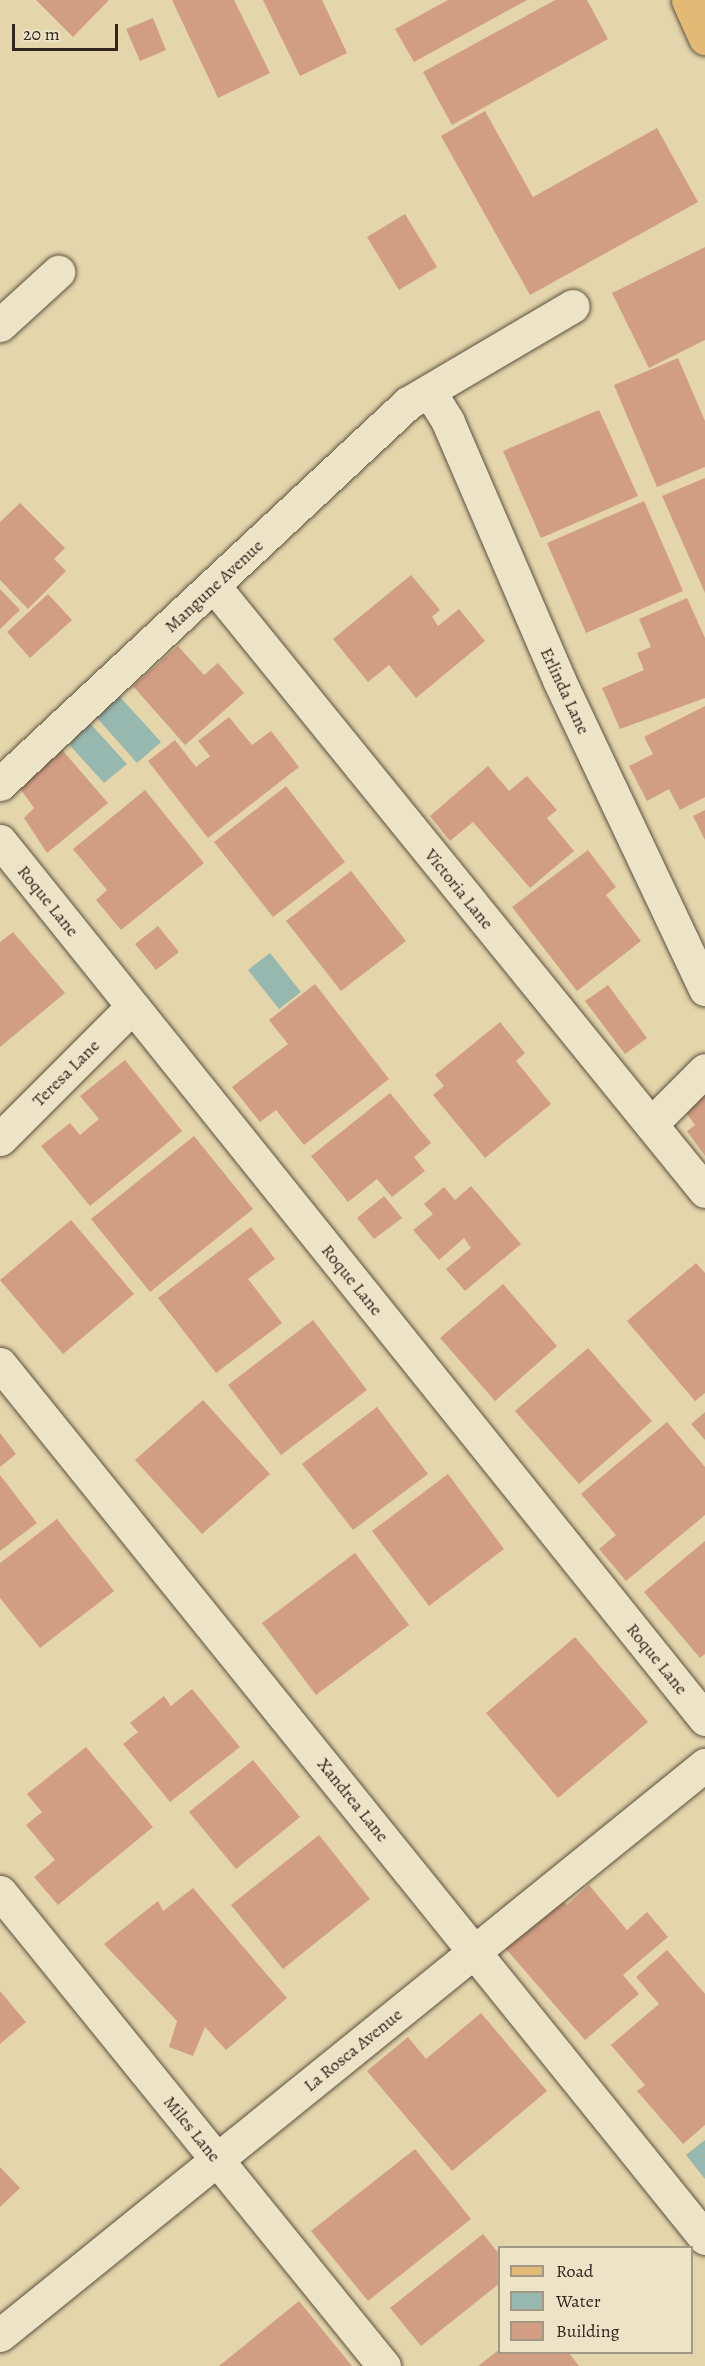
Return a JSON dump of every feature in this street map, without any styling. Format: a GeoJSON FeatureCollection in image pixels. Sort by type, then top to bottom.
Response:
{"type":"FeatureCollection","features":[{"type":"Feature","properties":{"kind":"main road"},"geometry":{"type":"LineString","coordinates":[[688,0],[705,38]]}},
{"type":"Feature","properties":{"kind":"street"},"geometry":{"type":"LineString","coordinates":[[0,325],[58,272]]}},
{"type":"Feature","properties":{"kind":"street","name":"Mangune Avenue"},"geometry":{"type":"LineString","coordinates":[[0,784],[408,403],[573,306]]}},
{"type":"Feature","properties":{"kind":"street","name":"Erlinda Lane"},"geometry":{"type":"LineString","coordinates":[[429,391],[448,422],[559,680],[705,989]]}},
{"type":"Feature","properties":{"kind":"street","name":"Victoria Lane"},"geometry":{"type":"LineString","coordinates":[[214,586],[705,1191]]}},
{"type":"Feature","properties":{"kind":"street","name":"Roque Lane"},"geometry":{"type":"LineString","coordinates":[[0,841],[705,1719]]}},
{"type":"Feature","properties":{"kind":"street","name":"Teresa Lane"},"geometry":{"type":"LineString","coordinates":[[0,1139],[132,1007]]}},
{"type":"Feature","properties":{"kind":"street"},"geometry":{"type":"LineString","coordinates":[[651,1124],[705,1070]]}},
{"type":"Feature","properties":{"kind":"street","name":"Xandrea Lane"},"geometry":{"type":"LineString","coordinates":[[0,1364],[705,2238]]}},
{"type":"Feature","properties":{"kind":"street","name":"La Rosca Avenue"},"geometry":{"type":"LineString","coordinates":[[0,2335],[705,1765]]}},
{"type":"Feature","properties":{"kind":"street","name":"Miles Lane"},"geometry":{"type":"LineString","coordinates":[[0,1892],[384,2366]]}},
{"type":"Feature","properties":{"kind":"water"},"geometry":{"type":"Polygon","coordinates":[[[111,687],[161,742],[137,763],[88,708],[111,687]]]}},
{"type":"Feature","properties":{"kind":"water"},"geometry":{"type":"Polygon","coordinates":[[[87,720],[127,764],[104,783],[65,740],[87,720]]]}},
{"type":"Feature","properties":{"kind":"water"},"geometry":{"type":"Polygon","coordinates":[[[270,953],[301,992],[279,1009],[248,970],[270,953]]]}},
{"type":"Feature","properties":{"kind":"water"},"geometry":{"type":"Polygon","coordinates":[[[705,2140],[705,2179],[686,2155],[705,2140]]]}},
{"type":"Feature","properties":{"kind":"building"},"geometry":{"type":"Polygon","coordinates":[[[36,0],[109,0],[73,37],[36,0]]]}},
{"type":"Feature","properties":{"kind":"building"},"geometry":{"type":"Polygon","coordinates":[[[172,0],[234,0],[270,73],[218,98],[172,0]]]}},
{"type":"Feature","properties":{"kind":"building"},"geometry":{"type":"Polygon","coordinates":[[[263,0],[322,0],[347,53],[300,76],[263,0]]]}},
{"type":"Feature","properties":{"kind":"building"},"geometry":{"type":"Polygon","coordinates":[[[448,0],[527,0],[414,62],[395,29],[448,0]]]}},
{"type":"Feature","properties":{"kind":"building"},"geometry":{"type":"Polygon","coordinates":[[[555,0],[587,0],[608,39],[452,125],[423,72],[555,0]]]}},
{"type":"Feature","properties":{"kind":"building"},"geometry":{"type":"Polygon","coordinates":[[[153,18],[166,50],[140,61],[126,29],[153,18]]]}},
{"type":"Feature","properties":{"kind":"building"},"geometry":{"type":"Polygon","coordinates":[[[485,111],[533,197],[657,128],[698,202],[530,295],[441,136],[485,111]]]}},
{"type":"Feature","properties":{"kind":"building"},"geometry":{"type":"Polygon","coordinates":[[[405,214],[437,267],[399,290],[367,237],[405,214]]]}},
{"type":"Feature","properties":{"kind":"building"},"geometry":{"type":"Polygon","coordinates":[[[705,247],[705,340],[649,368],[612,293],[705,247]]]}},
{"type":"Feature","properties":{"kind":"building"},"geometry":{"type":"Polygon","coordinates":[[[678,358],[705,421],[705,467],[657,487],[614,385],[678,358]]]}},
{"type":"Feature","properties":{"kind":"building"},"geometry":{"type":"Polygon","coordinates":[[[599,410],[638,496],[541,538],[503,451],[599,410]]]}},
{"type":"Feature","properties":{"kind":"building"},"geometry":{"type":"Polygon","coordinates":[[[705,478],[705,593],[662,496],[705,478]]]}},
{"type":"Feature","properties":{"kind":"building"},"geometry":{"type":"Polygon","coordinates":[[[644,501],[683,591],[586,633],[547,543],[644,501]]]}},
{"type":"Feature","properties":{"kind":"building"},"geometry":{"type":"Polygon","coordinates":[[[20,503],[65,548],[54,559],[66,571],[28,609],[0,580],[0,522],[20,503]]]}},
{"type":"Feature","properties":{"kind":"building"},"geometry":{"type":"Polygon","coordinates":[[[411,575],[440,610],[432,617],[438,626],[459,609],[485,641],[416,698],[389,665],[368,682],[333,639],[411,575]]]}},
{"type":"Feature","properties":{"kind":"building"},"geometry":{"type":"Polygon","coordinates":[[[0,589],[20,610],[0,629],[0,589]]]}},
{"type":"Feature","properties":{"kind":"building"},"geometry":{"type":"Polygon","coordinates":[[[48,594],[72,620],[30,658],[7,632],[48,594]]]}},
{"type":"Feature","properties":{"kind":"building"},"geometry":{"type":"Polygon","coordinates":[[[687,598],[705,638],[705,698],[620,729],[602,688],[644,670],[637,653],[651,647],[639,619],[687,598]]]}},
{"type":"Feature","properties":{"kind":"building"},"geometry":{"type":"Polygon","coordinates":[[[178,646],[204,675],[218,663],[244,693],[185,745],[133,686],[178,646]]]}},
{"type":"Feature","properties":{"kind":"building"},"geometry":{"type":"Polygon","coordinates":[[[705,706],[705,797],[680,810],[669,789],[647,801],[629,766],[653,754],[644,737],[705,706]]]}},
{"type":"Feature","properties":{"kind":"building"},"geometry":{"type":"Polygon","coordinates":[[[229,717],[252,745],[271,731],[299,767],[208,838],[148,761],[175,740],[196,767],[210,756],[198,741],[229,717]]]}},
{"type":"Feature","properties":{"kind":"building"},"geometry":{"type":"Polygon","coordinates":[[[58,745],[108,803],[47,853],[24,818],[34,808],[14,780],[58,745]]]}},
{"type":"Feature","properties":{"kind":"building"},"geometry":{"type":"Polygon","coordinates":[[[488,766],[509,791],[527,776],[557,810],[547,818],[574,851],[530,888],[473,822],[450,841],[430,816],[488,766]]]}},
{"type":"Feature","properties":{"kind":"building"},"geometry":{"type":"Polygon","coordinates":[[[286,786],[345,862],[273,917],[214,842],[286,786]]]}},
{"type":"Feature","properties":{"kind":"building"},"geometry":{"type":"Polygon","coordinates":[[[145,790],[204,863],[121,930],[96,900],[107,890],[73,849],[145,790]]]}},
{"type":"Feature","properties":{"kind":"building"},"geometry":{"type":"Polygon","coordinates":[[[705,810],[705,840],[693,816],[705,810]]]}},
{"type":"Feature","properties":{"kind":"building"},"geometry":{"type":"Polygon","coordinates":[[[588,850],[616,887],[606,895],[641,941],[577,991],[512,907],[588,850]]]}},
{"type":"Feature","properties":{"kind":"building"},"geometry":{"type":"Polygon","coordinates":[[[351,871],[406,941],[341,991],[286,921],[351,871]]]}},
{"type":"Feature","properties":{"kind":"building"},"geometry":{"type":"Polygon","coordinates":[[[158,926],[179,952],[156,970],[135,944],[158,926]]]}},
{"type":"Feature","properties":{"kind":"building"},"geometry":{"type":"Polygon","coordinates":[[[13,932],[65,993],[0,1047],[0,942],[13,932]]]}},
{"type":"Feature","properties":{"kind":"building"},"geometry":{"type":"Polygon","coordinates":[[[315,984],[389,1079],[304,1145],[276,1110],[260,1122],[232,1087],[288,1044],[269,1020],[315,984]]]}},
{"type":"Feature","properties":{"kind":"building"},"geometry":{"type":"Polygon","coordinates":[[[608,985],[647,1038],[625,1054],[585,1001],[608,985]]]}},
{"type":"Feature","properties":{"kind":"building"},"geometry":{"type":"Polygon","coordinates":[[[500,1022],[525,1053],[516,1061],[551,1104],[485,1158],[433,1095],[444,1086],[435,1075],[500,1022]]]}},
{"type":"Feature","properties":{"kind":"building"},"geometry":{"type":"Polygon","coordinates":[[[125,1060],[182,1131],[90,1206],[41,1146],[70,1123],[80,1135],[99,1119],[80,1096],[125,1060]]]}},
{"type":"Feature","properties":{"kind":"building"},"geometry":{"type":"Polygon","coordinates":[[[705,1080],[705,1156],[687,1131],[695,1125],[677,1100],[705,1080]]]}},
{"type":"Feature","properties":{"kind":"building"},"geometry":{"type":"Polygon","coordinates":[[[390,1093],[431,1143],[414,1157],[425,1171],[392,1197],[377,1179],[348,1202],[311,1156],[390,1093]]]}},
{"type":"Feature","properties":{"kind":"building"},"geometry":{"type":"Polygon","coordinates":[[[194,1136],[253,1209],[150,1292],[91,1219],[194,1136]]]}},
{"type":"Feature","properties":{"kind":"building"},"geometry":{"type":"Polygon","coordinates":[[[471,1186],[521,1244],[465,1291],[446,1269],[471,1248],[464,1238],[439,1260],[413,1230],[433,1214],[424,1204],[444,1187],[455,1200],[471,1186]]]}},
{"type":"Feature","properties":{"kind":"building"},"geometry":{"type":"Polygon","coordinates":[[[384,1196],[402,1218],[374,1239],[357,1218],[384,1196]]]}},
{"type":"Feature","properties":{"kind":"building"},"geometry":{"type":"Polygon","coordinates":[[[71,1220],[134,1294],[63,1354],[0,1280],[71,1220]]]}},
{"type":"Feature","properties":{"kind":"building"},"geometry":{"type":"Polygon","coordinates":[[[251,1227],[275,1259],[248,1279],[282,1323],[216,1373],[158,1298],[251,1227]]]}},
{"type":"Feature","properties":{"kind":"building"},"geometry":{"type":"Polygon","coordinates":[[[696,1263],[705,1273],[705,1393],[695,1401],[627,1321],[696,1263]]]}},
{"type":"Feature","properties":{"kind":"building"},"geometry":{"type":"Polygon","coordinates":[[[503,1284],[557,1346],[495,1401],[440,1338],[503,1284]]]}},
{"type":"Feature","properties":{"kind":"building"},"geometry":{"type":"Polygon","coordinates":[[[313,1320],[367,1390],[281,1455],[228,1385],[313,1320]]]}},
{"type":"Feature","properties":{"kind":"building"},"geometry":{"type":"Polygon","coordinates":[[[588,1348],[652,1421],[579,1484],[515,1411],[588,1348]]]}},
{"type":"Feature","properties":{"kind":"building"},"geometry":{"type":"Polygon","coordinates":[[[203,1400],[270,1474],[202,1534],[135,1460],[203,1400]]]}},
{"type":"Feature","properties":{"kind":"building"},"geometry":{"type":"Polygon","coordinates":[[[377,1407],[428,1474],[353,1530],[302,1464],[377,1407]]]}},
{"type":"Feature","properties":{"kind":"building"},"geometry":{"type":"Polygon","coordinates":[[[705,1412],[705,1440],[691,1424],[705,1412]]]}},
{"type":"Feature","properties":{"kind":"building"},"geometry":{"type":"Polygon","coordinates":[[[667,1422],[705,1467],[705,1515],[626,1581],[599,1549],[616,1535],[581,1494],[667,1422]]]}},
{"type":"Feature","properties":{"kind":"building"},"geometry":{"type":"Polygon","coordinates":[[[0,1433],[16,1454],[0,1467],[0,1433]]]}},
{"type":"Feature","properties":{"kind":"building"},"geometry":{"type":"Polygon","coordinates":[[[448,1474],[504,1549],[429,1606],[372,1531],[448,1474]]]}},
{"type":"Feature","properties":{"kind":"building"},"geometry":{"type":"Polygon","coordinates":[[[0,1475],[37,1523],[0,1551],[0,1475]]]}},
{"type":"Feature","properties":{"kind":"building"},"geometry":{"type":"Polygon","coordinates":[[[57,1519],[114,1591],[40,1648],[0,1598],[0,1563],[57,1519]]]}},
{"type":"Feature","properties":{"kind":"building"},"geometry":{"type":"Polygon","coordinates":[[[705,1541],[705,1654],[700,1658],[644,1592],[705,1541]]]}},
{"type":"Feature","properties":{"kind":"building"},"geometry":{"type":"Polygon","coordinates":[[[355,1553],[409,1625],[316,1695],[262,1623],[355,1553]]]}},
{"type":"Feature","properties":{"kind":"building"},"geometry":{"type":"Polygon","coordinates":[[[575,1637],[648,1722],[558,1798],[486,1713],[575,1637]]]}},
{"type":"Feature","properties":{"kind":"building"},"geometry":{"type":"Polygon","coordinates":[[[192,1689],[240,1747],[170,1802],[123,1744],[138,1732],[130,1723],[164,1696],[171,1706],[192,1689]]]}},
{"type":"Feature","properties":{"kind":"building"},"geometry":{"type":"Polygon","coordinates":[[[86,1747],[153,1827],[58,1905],[34,1877],[55,1860],[26,1825],[42,1812],[27,1794],[86,1747]]]}},
{"type":"Feature","properties":{"kind":"building"},"geometry":{"type":"Polygon","coordinates":[[[253,1760],[300,1817],[236,1869],[189,1812],[253,1760]]]}},
{"type":"Feature","properties":{"kind":"building"},"geometry":{"type":"Polygon","coordinates":[[[319,1835],[370,1899],[283,1969],[231,1905],[319,1835]]]}},
{"type":"Feature","properties":{"kind":"building"},"geometry":{"type":"Polygon","coordinates":[[[589,1885],[627,1930],[647,1912],[668,1937],[623,1975],[639,1994],[585,2040],[499,1941],[556,1893],[567,1905],[589,1885]]]}},
{"type":"Feature","properties":{"kind":"building"},"geometry":{"type":"Polygon","coordinates":[[[193,1888],[287,1998],[226,2050],[205,2027],[193,2056],[169,2047],[177,2021],[104,1944],[158,1901],[163,1911],[193,1888]]]}},
{"type":"Feature","properties":{"kind":"building"},"geometry":{"type":"Polygon","coordinates":[[[667,1950],[705,1994],[705,2125],[683,2144],[637,2091],[645,2085],[611,2045],[659,2004],[636,1977],[667,1950]]]}},
{"type":"Feature","properties":{"kind":"building"},"geometry":{"type":"Polygon","coordinates":[[[0,1991],[26,2022],[0,2044],[0,1991]]]}},
{"type":"Feature","properties":{"kind":"building"},"geometry":{"type":"Polygon","coordinates":[[[481,2013],[547,2091],[452,2171],[367,2071],[408,2037],[426,2059],[481,2013]]]}},
{"type":"Feature","properties":{"kind":"building"},"geometry":{"type":"Polygon","coordinates":[[[415,2149],[471,2219],[368,2301],[311,2231],[415,2149]]]}},
{"type":"Feature","properties":{"kind":"building"},"geometry":{"type":"Polygon","coordinates":[[[0,2167],[20,2188],[0,2207],[0,2167]]]}},
{"type":"Feature","properties":{"kind":"building"},"geometry":{"type":"Polygon","coordinates":[[[483,2234],[498,2253],[498,2285],[421,2346],[390,2308],[483,2234]]]}},
{"type":"Feature","properties":{"kind":"building"},"geometry":{"type":"Polygon","coordinates":[[[299,2301],[352,2366],[219,2366],[299,2301]]]}},
{"type":"Feature","properties":{"kind":"building"},"geometry":{"type":"Polygon","coordinates":[[[498,2351],[498,2354],[570,2354],[579,2366],[478,2366],[498,2351]]]}}]}
